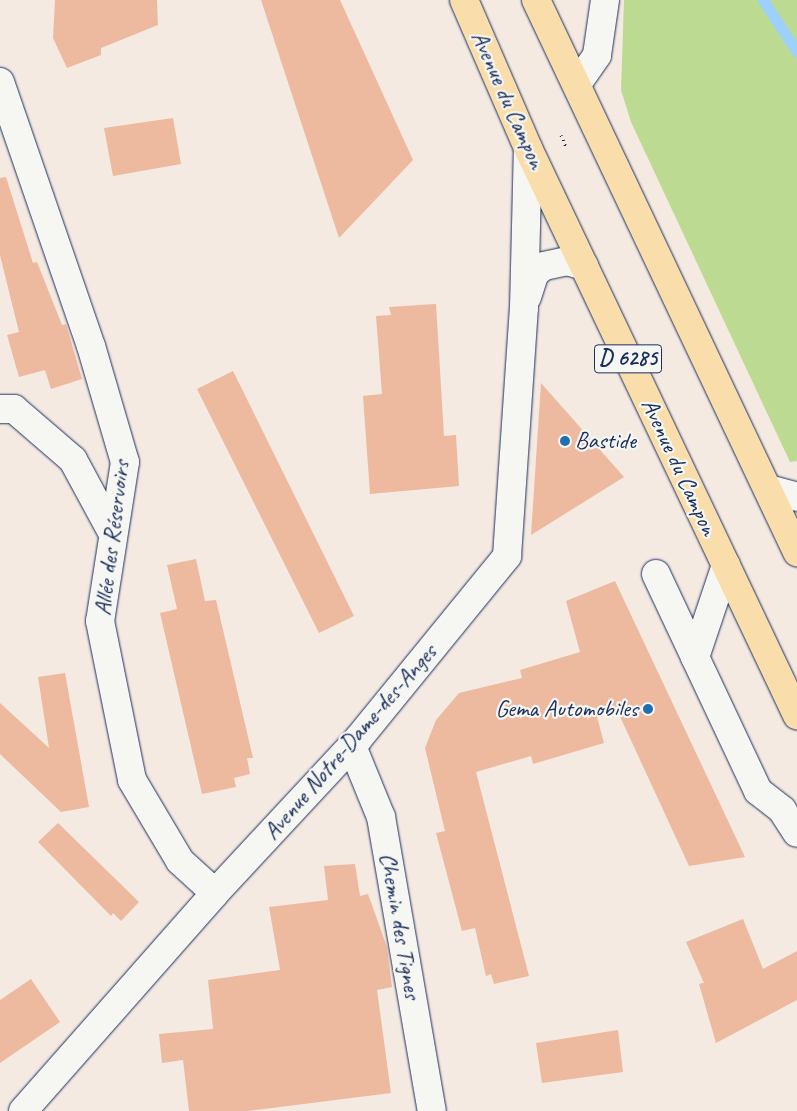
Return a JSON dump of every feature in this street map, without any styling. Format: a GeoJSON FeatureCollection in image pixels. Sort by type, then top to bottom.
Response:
{"type":"FeatureCollection","features":[{"type":"Feature","properties":{"kind":"main road","name":"Avenue du Campon"},"geometry":{"type":"LineString","coordinates":[[464,0],[528,148],[797,715]]}},
{"type":"Feature","properties":{"kind":"main road","name":"D 6285"},"geometry":{"type":"LineString","coordinates":[[536,0],[797,552]]}},
{"type":"Feature","properties":{"kind":"street"},"geometry":{"type":"LineString","coordinates":[[577,84],[597,55],[605,0]]}},
{"type":"Feature","properties":{"kind":"street","name":"Allée des Réservoirs"},"geometry":{"type":"LineString","coordinates":[[0,82],[92,346],[126,462],[112,532],[100,621],[132,780],[180,861],[215,893]]}},
{"type":"Feature","properties":{"kind":"street","name":"Avenue Notre-Dame-des-Anges"},"geometry":{"type":"LineString","coordinates":[[23,1111],[215,893],[352,746],[507,556],[524,308],[528,148]]}},
{"type":"Feature","properties":{"kind":"street","name":"Avenue Notre-Dame-des-Anges"},"geometry":{"type":"LineString","coordinates":[[524,308],[532,279],[544,266],[567,261],[584,266]]}},
{"type":"Feature","properties":{"kind":"street"},"geometry":{"type":"LineString","coordinates":[[0,409],[14,409],[73,460],[112,532]]}},
{"type":"Feature","properties":{"kind":"street"},"geometry":{"type":"LineString","coordinates":[[768,489],[797,497]]}},
{"type":"Feature","properties":{"kind":"street"},"geometry":{"type":"LineString","coordinates":[[696,657],[726,565]]}},
{"type":"Feature","properties":{"kind":"street"},"geometry":{"type":"LineString","coordinates":[[656,574],[758,791],[782,810],[797,833]]}},
{"type":"Feature","properties":{"kind":"street","name":"Chemin des Tignes"},"geometry":{"type":"LineString","coordinates":[[352,746],[381,817],[432,1111]]}},
{"type":"Feature","properties":{"kind":"green space"},"geometry":{"type":"Polygon","coordinates":[[[624,0],[797,0],[797,461],[790,462],[631,122],[621,90],[624,0]]]}},
{"type":"Feature","properties":{"kind":"building"},"geometry":{"type":"Polygon","coordinates":[[[55,0],[157,0],[158,25],[101,48],[101,55],[67,68],[53,38],[55,0]]]}},
{"type":"Feature","properties":{"kind":"building"},"geometry":{"type":"Polygon","coordinates":[[[261,0],[340,0],[413,160],[339,238],[261,0]]]}},
{"type":"Feature","properties":{"kind":"building"},"geometry":{"type":"Polygon","coordinates":[[[173,118],[181,164],[113,176],[104,128],[173,118]]]}},
{"type":"Feature","properties":{"kind":"building"},"geometry":{"type":"Polygon","coordinates":[[[6,177],[33,263],[37,262],[62,325],[66,324],[82,379],[51,389],[45,370],[19,377],[7,335],[19,332],[0,255],[0,178],[6,177]]]}},
{"type":"Feature","properties":{"kind":"building"},"geometry":{"type":"Polygon","coordinates":[[[436,304],[444,436],[456,435],[459,486],[370,494],[363,396],[382,394],[376,316],[391,315],[389,307],[436,304]]]}},
{"type":"Feature","properties":{"kind":"building"},"geometry":{"type":"Polygon","coordinates":[[[233,371],[354,616],[319,633],[197,389],[233,371]]]}},
{"type":"Feature","properties":{"kind":"building"},"geometry":{"type":"Polygon","coordinates":[[[541,383],[624,477],[531,535],[541,383]]]}},
{"type":"Feature","properties":{"kind":"building"},"geometry":{"type":"Polygon","coordinates":[[[196,559],[205,601],[216,600],[253,758],[247,758],[250,774],[234,778],[236,787],[202,794],[160,613],[177,609],[167,565],[196,559]]]}},
{"type":"Feature","properties":{"kind":"building"},"geometry":{"type":"Polygon","coordinates":[[[615,581],[745,857],[689,866],[617,710],[597,717],[604,743],[533,764],[531,756],[476,772],[529,976],[494,984],[491,974],[486,976],[475,928],[462,931],[436,833],[445,831],[425,748],[436,720],[459,693],[522,678],[520,670],[580,652],[566,601],[615,581]]]}},
{"type":"Feature","properties":{"kind":"building"},"geometry":{"type":"Polygon","coordinates":[[[65,673],[89,807],[61,812],[0,754],[0,703],[49,748],[38,677],[65,673]]]}},
{"type":"Feature","properties":{"kind":"building"},"geometry":{"type":"Polygon","coordinates":[[[58,823],[139,902],[121,921],[113,913],[111,916],[38,842],[58,823]]]}},
{"type":"Feature","properties":{"kind":"building"},"geometry":{"type":"Polygon","coordinates":[[[355,864],[360,896],[368,894],[387,947],[392,987],[377,990],[391,1093],[247,1111],[189,1111],[183,1060],[162,1063],[159,1034],[213,1029],[208,980],[280,970],[269,907],[328,900],[324,866],[355,864]]]}},
{"type":"Feature","properties":{"kind":"building"},"geometry":{"type":"Polygon","coordinates":[[[743,919],[763,969],[797,951],[797,1000],[716,1043],[699,984],[704,983],[686,942],[743,919]]]}},
{"type":"Feature","properties":{"kind":"building"},"geometry":{"type":"Polygon","coordinates":[[[31,979],[60,1022],[0,1063],[0,1000],[31,979]]]}},
{"type":"Feature","properties":{"kind":"building"},"geometry":{"type":"Polygon","coordinates":[[[618,1030],[623,1072],[542,1083],[536,1043],[618,1030]]]}},
{"type":"Feature","properties":{"kind":"waterway"},"geometry":{"type":"LineString","coordinates":[[763,0],[797,52]]}},
{"type":"Feature","properties":{"kind":"place","name":"Bastide"},"geometry":{"type":"Point","coordinates":[565,441]}},
{"type":"Feature","properties":{"kind":"place","name":"Gema Automobiles"},"geometry":{"type":"Point","coordinates":[648,709]}}]}
